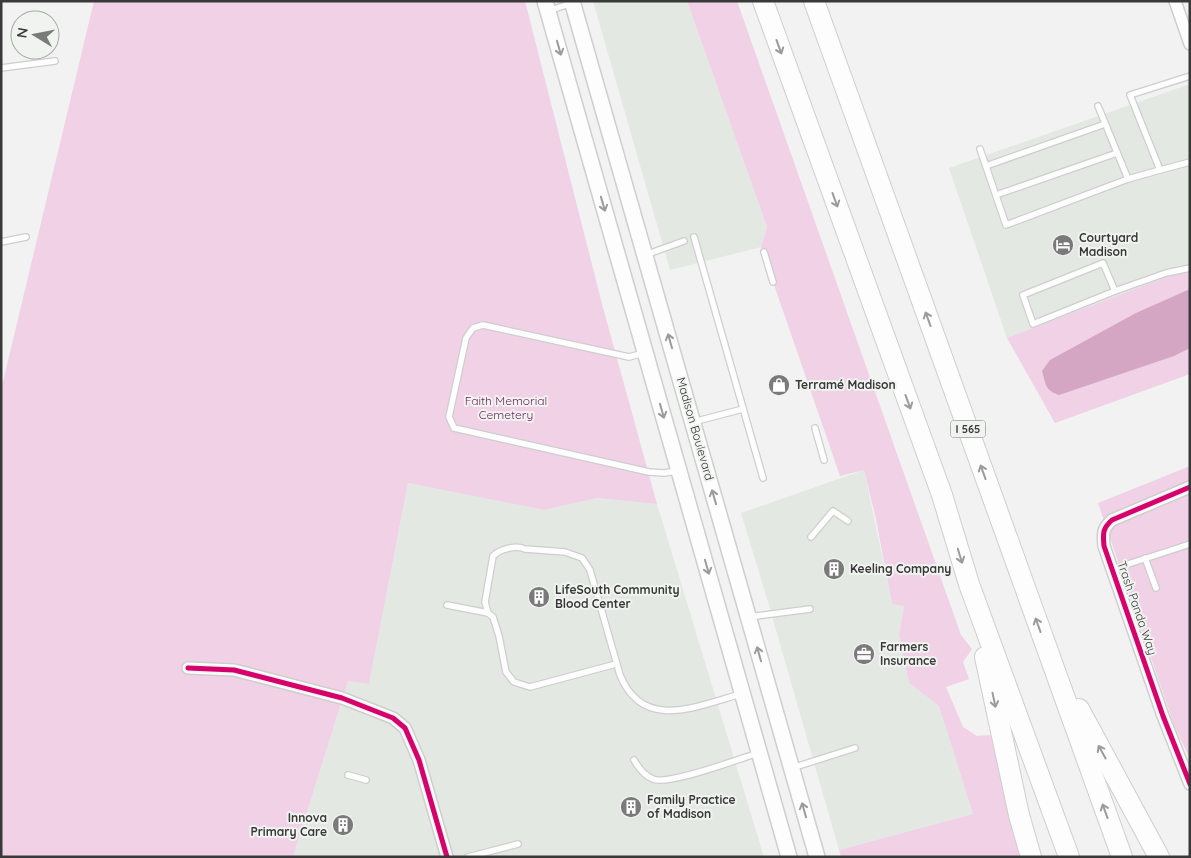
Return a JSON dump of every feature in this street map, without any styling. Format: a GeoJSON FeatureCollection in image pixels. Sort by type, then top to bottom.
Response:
{"type":"FeatureCollection","features":[{"type":"Feature","properties":{"kind":"highway"},"geometry":{"type":"LineString","coordinates":[[762,1],[942,496],[969,584],[1069,857]]}},
{"type":"Feature","properties":{"kind":"highway","name":"I 565"},"geometry":{"type":"LineString","coordinates":[[814,1],[1122,857]]}},
{"type":"Feature","properties":{"kind":"highway"},"geometry":{"type":"LineString","coordinates":[[969,584],[1019,815],[1031,857]]}},
{"type":"Feature","properties":{"kind":"highway"},"geometry":{"type":"LineString","coordinates":[[1047,651],[1159,857]]}},
{"type":"Feature","properties":{"kind":"main road","name":"Madison Boulevard"},"geometry":{"type":"LineString","coordinates":[[575,2],[645,255],[817,857]]}},
{"type":"Feature","properties":{"kind":"main road"},"geometry":{"type":"LineString","coordinates":[[547,6],[789,857]]}},
{"type":"Feature","properties":{"kind":"main road"},"geometry":{"type":"LineString","coordinates":[[696,529],[721,520]]}},
{"type":"Feature","properties":{"kind":"street"},"geometry":{"type":"LineString","coordinates":[[1175,1],[1190,44]]}},
{"type":"Feature","properties":{"kind":"street","name":"Trash Panda Way"},"geometry":{"type":"LineString","coordinates":[[1190,487],[1112,520],[1105,526],[1102,533],[1104,546],[1163,716],[1190,784]]}},
{"type":"Feature","properties":{"kind":"street"},"geometry":{"type":"LineString","coordinates":[[188,668],[234,670],[342,698],[393,718],[405,728],[419,760],[447,857]]}},
{"type":"Feature","properties":{"kind":"lane"},"geometry":{"type":"LineString","coordinates":[[547,6],[575,2]]}},
{"type":"Feature","properties":{"kind":"lane"},"geometry":{"type":"LineString","coordinates":[[1,68],[55,61]]}},
{"type":"Feature","properties":{"kind":"lane"},"geometry":{"type":"LineString","coordinates":[[1160,170],[1130,95],[1190,76]]}},
{"type":"Feature","properties":{"kind":"lane"},"geometry":{"type":"LineString","coordinates":[[1098,106],[1128,179]]}},
{"type":"Feature","properties":{"kind":"lane"},"geometry":{"type":"LineString","coordinates":[[986,166],[1105,124]]}},
{"type":"Feature","properties":{"kind":"lane"},"geometry":{"type":"LineString","coordinates":[[980,149],[1006,224],[1128,179],[1190,162]]}},
{"type":"Feature","properties":{"kind":"lane"},"geometry":{"type":"LineString","coordinates":[[996,195],[1117,153]]}},
{"type":"Feature","properties":{"kind":"lane"},"geometry":{"type":"LineString","coordinates":[[1,242],[26,237]]}},
{"type":"Feature","properties":{"kind":"lane"},"geometry":{"type":"LineString","coordinates":[[694,237],[763,478]]}},
{"type":"Feature","properties":{"kind":"lane"},"geometry":{"type":"LineString","coordinates":[[645,255],[684,241]]}},
{"type":"Feature","properties":{"kind":"lane"},"geometry":{"type":"LineString","coordinates":[[764,252],[773,282]]}},
{"type":"Feature","properties":{"kind":"lane"},"geometry":{"type":"LineString","coordinates":[[1115,291],[1103,263],[1023,295],[1033,324],[1115,291],[1166,273],[1190,268]]}},
{"type":"Feature","properties":{"kind":"lane"},"geometry":{"type":"LineString","coordinates":[[646,353],[630,357],[482,326],[473,328],[466,338],[449,417],[454,428],[521,444],[649,472],[679,471]]}},
{"type":"Feature","properties":{"kind":"lane"},"geometry":{"type":"LineString","coordinates":[[693,422],[743,409]]}},
{"type":"Feature","properties":{"kind":"lane"},"geometry":{"type":"LineString","coordinates":[[815,428],[824,460]]}},
{"type":"Feature","properties":{"kind":"lane"},"geometry":{"type":"LineString","coordinates":[[811,537],[833,511],[848,521]]}},
{"type":"Feature","properties":{"kind":"lane"},"geometry":{"type":"LineString","coordinates":[[1113,569],[1190,544]]}},
{"type":"Feature","properties":{"kind":"lane"},"geometry":{"type":"LineString","coordinates":[[488,613],[485,602],[493,556],[498,552],[519,547],[565,552],[582,558],[590,570],[624,686],[641,704],[654,709],[679,710],[743,694]]}},
{"type":"Feature","properties":{"kind":"lane"},"geometry":{"type":"LineString","coordinates":[[1145,558],[1156,588]]}},
{"type":"Feature","properties":{"kind":"lane"},"geometry":{"type":"LineString","coordinates":[[447,605],[488,613],[493,617],[506,672],[514,682],[530,687],[616,664]]}},
{"type":"Feature","properties":{"kind":"lane"},"geometry":{"type":"LineString","coordinates":[[748,617],[810,609]]}},
{"type":"Feature","properties":{"kind":"lane"},"geometry":{"type":"LineString","coordinates":[[792,768],[855,748]]}},
{"type":"Feature","properties":{"kind":"lane"},"geometry":{"type":"LineString","coordinates":[[634,760],[638,767],[653,780],[664,780],[760,752]]}},
{"type":"Feature","properties":{"kind":"lane"},"geometry":{"type":"LineString","coordinates":[[348,775],[366,780]]}},
{"type":"Feature","properties":{"kind":"lane"},"geometry":{"type":"LineString","coordinates":[[468,857],[518,844]]}},
{"type":"Feature","properties":{"kind":"shaded area"},"geometry":{"type":"Polygon","coordinates":[[[593,1],[687,1],[767,227],[761,247],[670,270],[593,1]]]}},
{"type":"Feature","properties":{"kind":"shaded area"},"geometry":{"type":"Polygon","coordinates":[[[1190,84],[1190,268],[1007,338],[949,168],[1190,84]]]}},
{"type":"Feature","properties":{"kind":"shaded area"},"geometry":{"type":"Polygon","coordinates":[[[1190,289],[1190,348],[1174,356],[1059,395],[1051,391],[1045,383],[1042,371],[1050,360],[1136,313],[1190,289]]]}},
{"type":"Feature","properties":{"kind":"shaded area"},"geometry":{"type":"Polygon","coordinates":[[[864,470],[892,603],[904,606],[899,635],[909,683],[939,706],[973,814],[839,850],[741,513],[864,470]]]}},
{"type":"Feature","properties":{"kind":"shaded area"},"geometry":{"type":"Polygon","coordinates":[[[408,483],[544,510],[597,498],[657,504],[764,857],[293,857],[348,681],[369,684],[408,483]]]}},
{"type":"Feature","properties":{"kind":"green space","name":"Faith Memorial Cemetery"},"geometry":{"type":"Polygon","coordinates":[[[94,1],[525,1],[602,304],[657,504],[597,498],[544,510],[408,483],[369,684],[348,681],[293,857],[1,857],[1,390],[94,1]]]}},
{"type":"Feature","properties":{"kind":"green space"},"geometry":{"type":"Polygon","coordinates":[[[687,1],[737,1],[961,635],[972,649],[963,662],[969,679],[946,687],[963,727],[977,736],[990,735],[1028,857],[841,857],[839,850],[973,814],[939,706],[909,683],[899,635],[904,606],[892,604],[876,519],[864,470],[840,476],[761,247],[767,227],[687,1]]]}},
{"type":"Feature","properties":{"kind":"green space"},"geometry":{"type":"Polygon","coordinates":[[[1190,268],[1190,374],[1055,423],[1007,338],[1190,268]]]}},
{"type":"Feature","properties":{"kind":"green space"},"geometry":{"type":"Polygon","coordinates":[[[1190,466],[1190,759],[1174,725],[1098,503],[1190,466]]]}},
{"type":"Feature","properties":{"kind":"cycle path"},"geometry":{"type":"LineString","coordinates":[[1190,487],[1112,520],[1105,529],[1103,538],[1104,546],[1163,716],[1190,784]]}},
{"type":"Feature","properties":{"kind":"cycle path"},"geometry":{"type":"LineString","coordinates":[[188,668],[234,670],[342,698],[393,718],[405,728],[419,760],[447,857]]}},
{"type":"Feature","properties":{"kind":"place","name":"Courtyard Madison"},"geometry":{"type":"Point","coordinates":[1063,245]}},
{"type":"Feature","properties":{"kind":"place","name":"Terramé Madison"},"geometry":{"type":"Point","coordinates":[779,385]}},
{"type":"Feature","properties":{"kind":"place","name":"Keeling Company"},"geometry":{"type":"Point","coordinates":[834,569]}},
{"type":"Feature","properties":{"kind":"place","name":"LifeSouth Community Blood Center"},"geometry":{"type":"Point","coordinates":[539,597]}},
{"type":"Feature","properties":{"kind":"place","name":"Farmers Insurance"},"geometry":{"type":"Point","coordinates":[864,654]}},
{"type":"Feature","properties":{"kind":"place","name":"Family Practice of Madison"},"geometry":{"type":"Point","coordinates":[631,807]}},
{"type":"Feature","properties":{"kind":"place","name":"Innova Primary Care"},"geometry":{"type":"Point","coordinates":[343,825]}}]}
